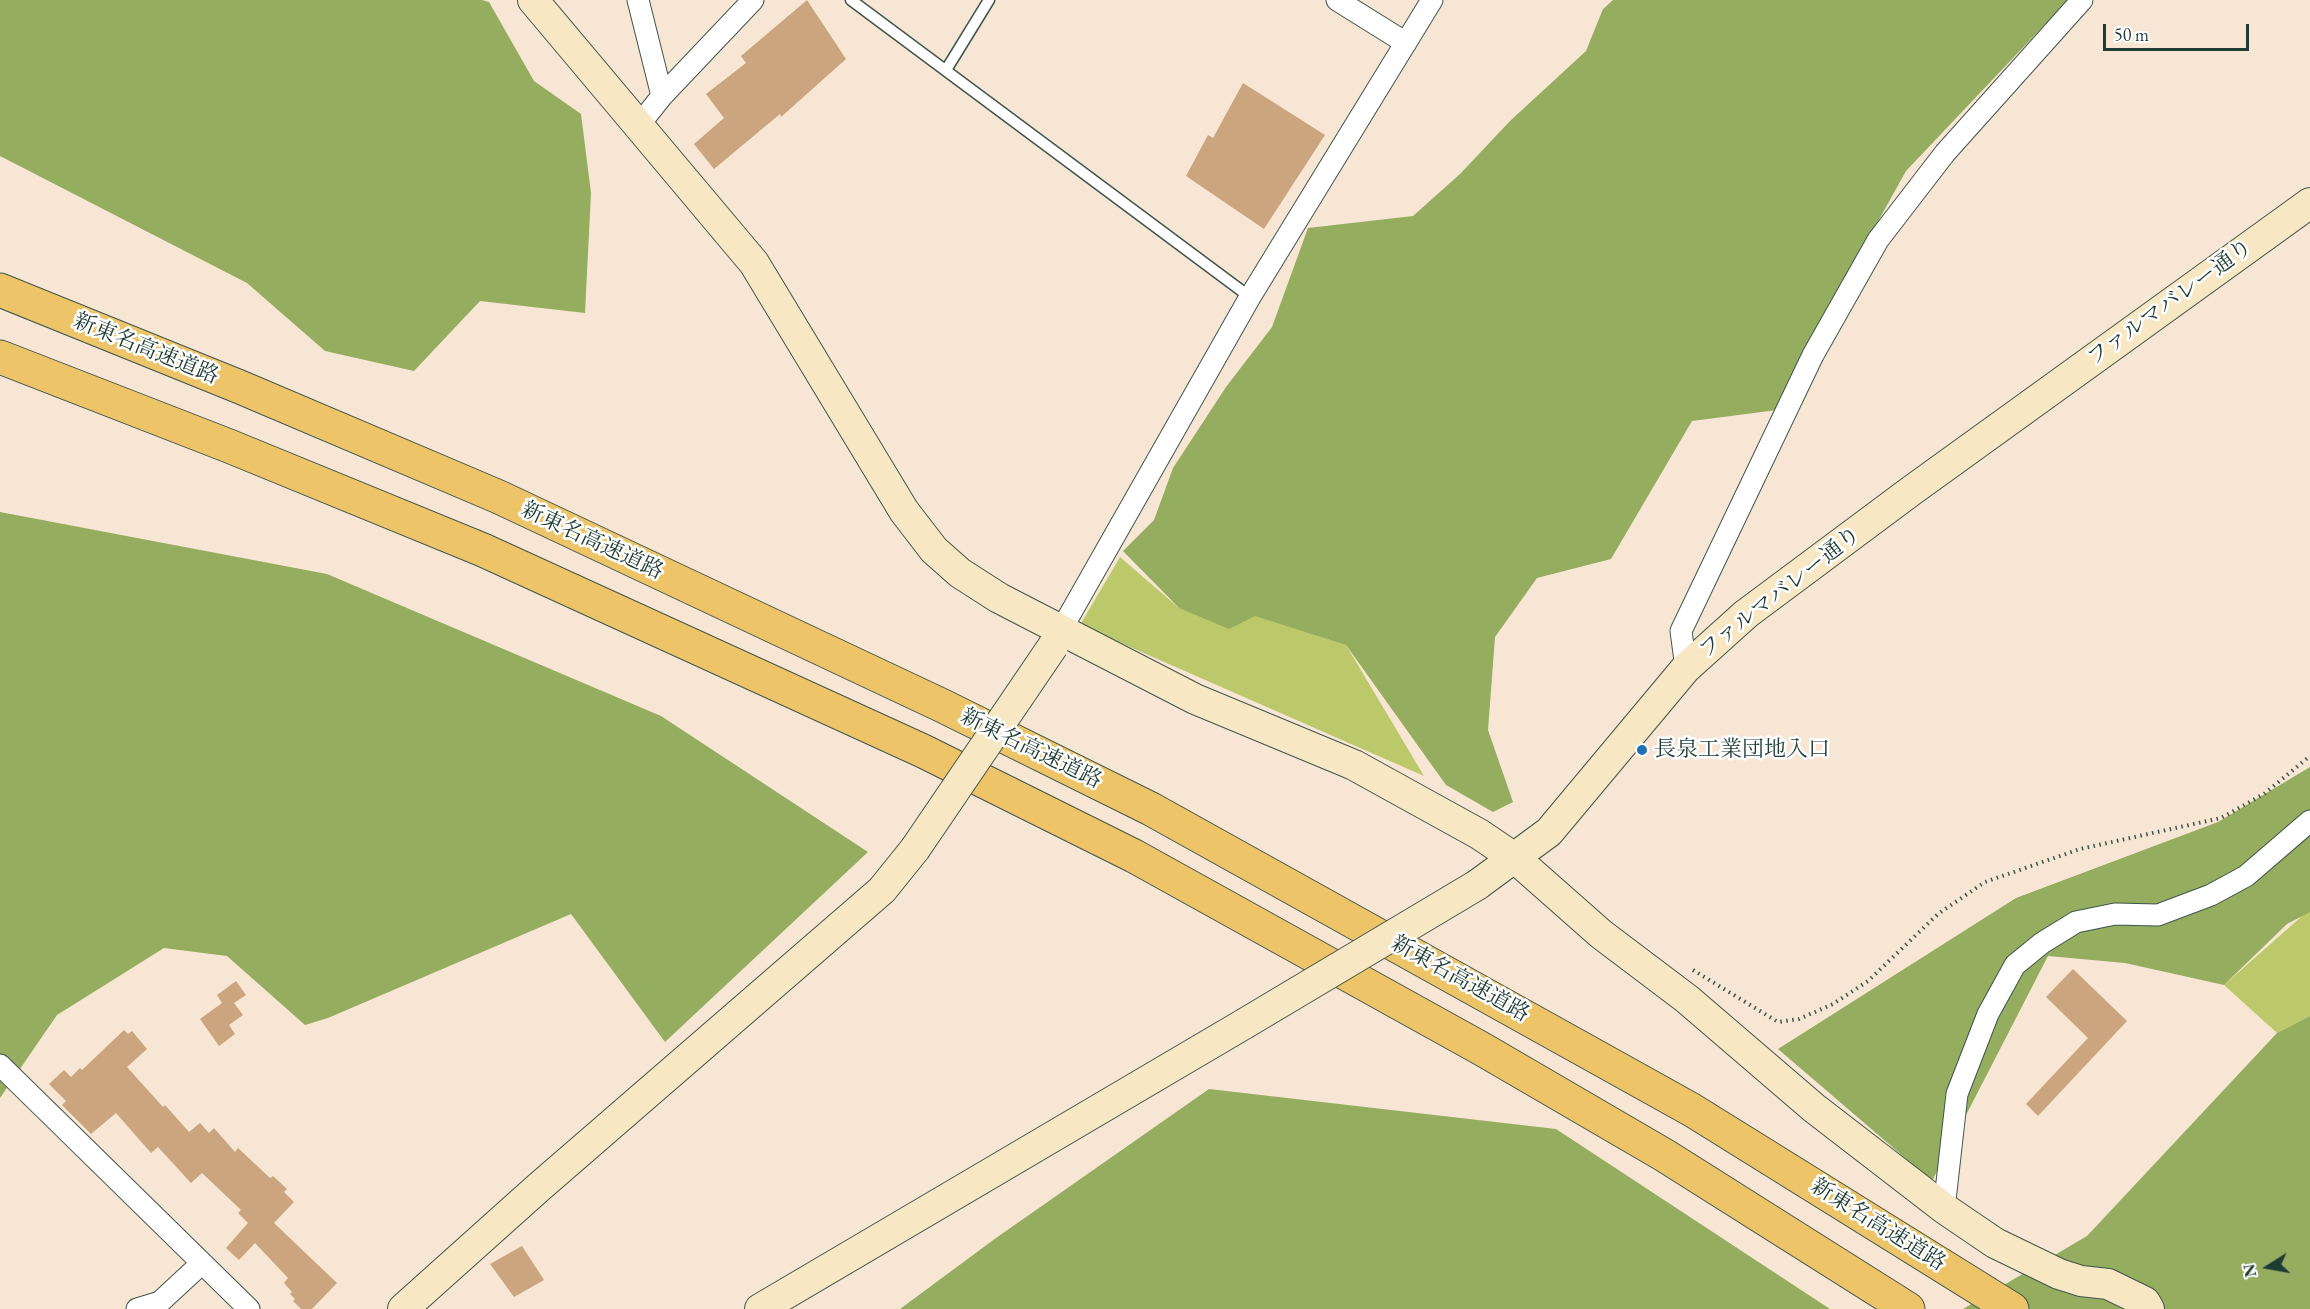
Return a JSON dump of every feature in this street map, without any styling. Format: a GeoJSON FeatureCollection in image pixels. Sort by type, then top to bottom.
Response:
{"type":"FeatureCollection","features":[{"type":"Feature","properties":{"kind":"highway","name":"新東名高速道路"},"geometry":{"type":"LineString","coordinates":[[0,290],[240,387],[499,497],[922,696],[1151,809],[1460,978],[1692,1110],[2012,1309]]}},
{"type":"Feature","properties":{"kind":"highway"},"geometry":{"type":"LineString","coordinates":[[0,357],[229,446],[483,550],[923,751],[1103,840],[1399,1003],[1644,1143],[1908,1309]]}},
{"type":"Feature","properties":{"kind":"street"},"geometry":{"type":"LineString","coordinates":[[533,0],[754,263],[904,511],[934,550],[960,573],[1057,638],[1195,699],[1354,765],[1479,834],[1516,859],[1601,934],[1687,999],[1814,1108],[1944,1209],[1995,1243],[2060,1274],[2081,1281],[2108,1284],[2145,1302],[2149,1309]]}},
{"type":"Feature","properties":{"kind":"street"},"geometry":{"type":"LineString","coordinates":[[638,0],[662,96]]}},
{"type":"Feature","properties":{"kind":"street"},"geometry":{"type":"LineString","coordinates":[[639,124],[662,96],[753,0]]}},
{"type":"Feature","properties":{"kind":"street"},"geometry":{"type":"LineString","coordinates":[[1337,0],[1406,43]]}},
{"type":"Feature","properties":{"kind":"street"},"geometry":{"type":"LineString","coordinates":[[403,1309],[564,1164],[882,890],[915,849],[1057,638],[1250,297],[1432,0]]}},
{"type":"Feature","properties":{"kind":"street"},"geometry":{"type":"LineString","coordinates":[[1686,668],[1681,631],[1808,364],[1878,240],[1945,153],[2082,0]]}},
{"type":"Feature","properties":{"kind":"street","name":"ファルマバレー通り"},"geometry":{"type":"LineString","coordinates":[[760,1309],[1477,885],[1516,859],[1549,832],[1686,668],[1746,614],[1911,491],[2310,202]]}},
{"type":"Feature","properties":{"kind":"street"},"geometry":{"type":"LineString","coordinates":[[1944,1209],[1957,1094],[1988,1014],[2014,965],[2042,943],[2076,922],[2115,914],[2158,915],[2211,895],[2246,876],[2310,821]]}},
{"type":"Feature","properties":{"kind":"street"},"geometry":{"type":"LineString","coordinates":[[0,1065],[243,1306]]}},
{"type":"Feature","properties":{"kind":"street"},"geometry":{"type":"LineString","coordinates":[[137,1309],[160,1302],[201,1264]]}},
{"type":"Feature","properties":{"kind":"lane"},"geometry":{"type":"LineString","coordinates":[[851,0],[1250,297]]}},
{"type":"Feature","properties":{"kind":"lane"},"geometry":{"type":"LineString","coordinates":[[946,70],[989,0]]}},
{"type":"Feature","properties":{"kind":"path"},"geometry":{"type":"LineString","coordinates":[[1686,967],[1778,1022],[1799,1019],[1833,1004],[1868,981],[1938,914],[1985,882],[2080,849],[2221,818],[2264,794],[2310,756]]}},
{"type":"Feature","properties":{"kind":"green space"},"geometry":{"type":"Polygon","coordinates":[[[0,0],[482,0],[489,2],[534,81],[581,114],[591,193],[585,313],[480,301],[414,371],[325,351],[247,283],[0,156],[0,0]]]}},
{"type":"Feature","properties":{"kind":"green space"},"geometry":{"type":"Polygon","coordinates":[[[1613,0],[2068,0],[1906,171],[1780,398],[1777,410],[1692,421],[1611,559],[1537,578],[1495,637],[1488,730],[1513,802],[1493,812],[1446,785],[1346,645],[1255,616],[1229,629],[1179,608],[1123,551],[1154,520],[1173,468],[1226,387],[1272,327],[1308,228],[1413,216],[1460,174],[1510,121],[1586,51],[1603,9],[1613,0]]]}},
{"type":"Feature","properties":{"kind":"green space"},"geometry":{"type":"Polygon","coordinates":[[[0,512],[327,574],[661,716],[868,852],[665,1042],[571,914],[328,1018],[305,1025],[227,956],[164,948],[57,1015],[0,1098],[0,512]]]}},
{"type":"Feature","properties":{"kind":"green space"},"geometry":{"type":"Polygon","coordinates":[[[1120,557],[1179,608],[1255,615],[1346,645],[1424,776],[1080,625],[1120,557]]]}},
{"type":"Feature","properties":{"kind":"green space"},"geometry":{"type":"Polygon","coordinates":[[[2310,767],[2310,912],[2287,924],[2224,985],[2125,963],[2048,956],[1932,1181],[1778,1049],[2016,898],[2218,822],[2310,767]]]}},
{"type":"Feature","properties":{"kind":"green space"},"geometry":{"type":"Polygon","coordinates":[[[2310,909],[2310,1016],[2277,1033],[2224,985],[2310,909]]]}},
{"type":"Feature","properties":{"kind":"green space"},"geometry":{"type":"Polygon","coordinates":[[[2310,1016],[2310,1309],[1963,1309],[2087,1236],[2277,1033],[2310,1016]]]}},
{"type":"Feature","properties":{"kind":"green space"},"geometry":{"type":"Polygon","coordinates":[[[1209,1089],[1556,1129],[1830,1309],[900,1309],[996,1238],[1209,1089]]]}},
{"type":"Feature","properties":{"kind":"building"},"geometry":{"type":"Polygon","coordinates":[[[807,0],[846,59],[781,117],[780,114],[714,169],[694,144],[724,118],[706,94],[746,63],[741,56],[807,0]]]}},
{"type":"Feature","properties":{"kind":"building"},"geometry":{"type":"Polygon","coordinates":[[[1243,83],[1325,135],[1264,229],[1186,176],[1208,135],[1213,138],[1243,83]]]}},
{"type":"Feature","properties":{"kind":"building"},"geometry":{"type":"Polygon","coordinates":[[[2073,969],[2127,1021],[2038,1116],[2026,1104],[2088,1038],[2046,997],[2073,969]]]}},
{"type":"Feature","properties":{"kind":"building"},"geometry":{"type":"Polygon","coordinates":[[[236,981],[246,995],[234,1003],[243,1015],[229,1025],[235,1034],[219,1046],[200,1019],[222,1003],[217,995],[236,981]]]}},
{"type":"Feature","properties":{"kind":"building"},"geometry":{"type":"Polygon","coordinates":[[[124,1030],[128,1034],[132,1031],[147,1049],[127,1067],[163,1107],[165,1105],[189,1132],[200,1123],[209,1133],[214,1128],[235,1152],[238,1148],[270,1178],[273,1176],[287,1189],[284,1192],[294,1202],[274,1223],[337,1283],[312,1309],[301,1309],[293,1301],[295,1299],[290,1294],[292,1292],[284,1283],[288,1278],[255,1243],[239,1260],[226,1248],[248,1223],[238,1213],[241,1210],[202,1173],[191,1183],[158,1147],[151,1153],[116,1113],[91,1134],[62,1105],[66,1101],[49,1084],[64,1070],[71,1077],[80,1068],[82,1070],[124,1030]]]}},
{"type":"Feature","properties":{"kind":"building"},"geometry":{"type":"Polygon","coordinates":[[[522,1246],[544,1280],[514,1297],[490,1264],[522,1246]]]}},
{"type":"Feature","properties":{"kind":"place","name":"長泉工業団地入口"},"geometry":{"type":"Point","coordinates":[1642,750]}}]}
